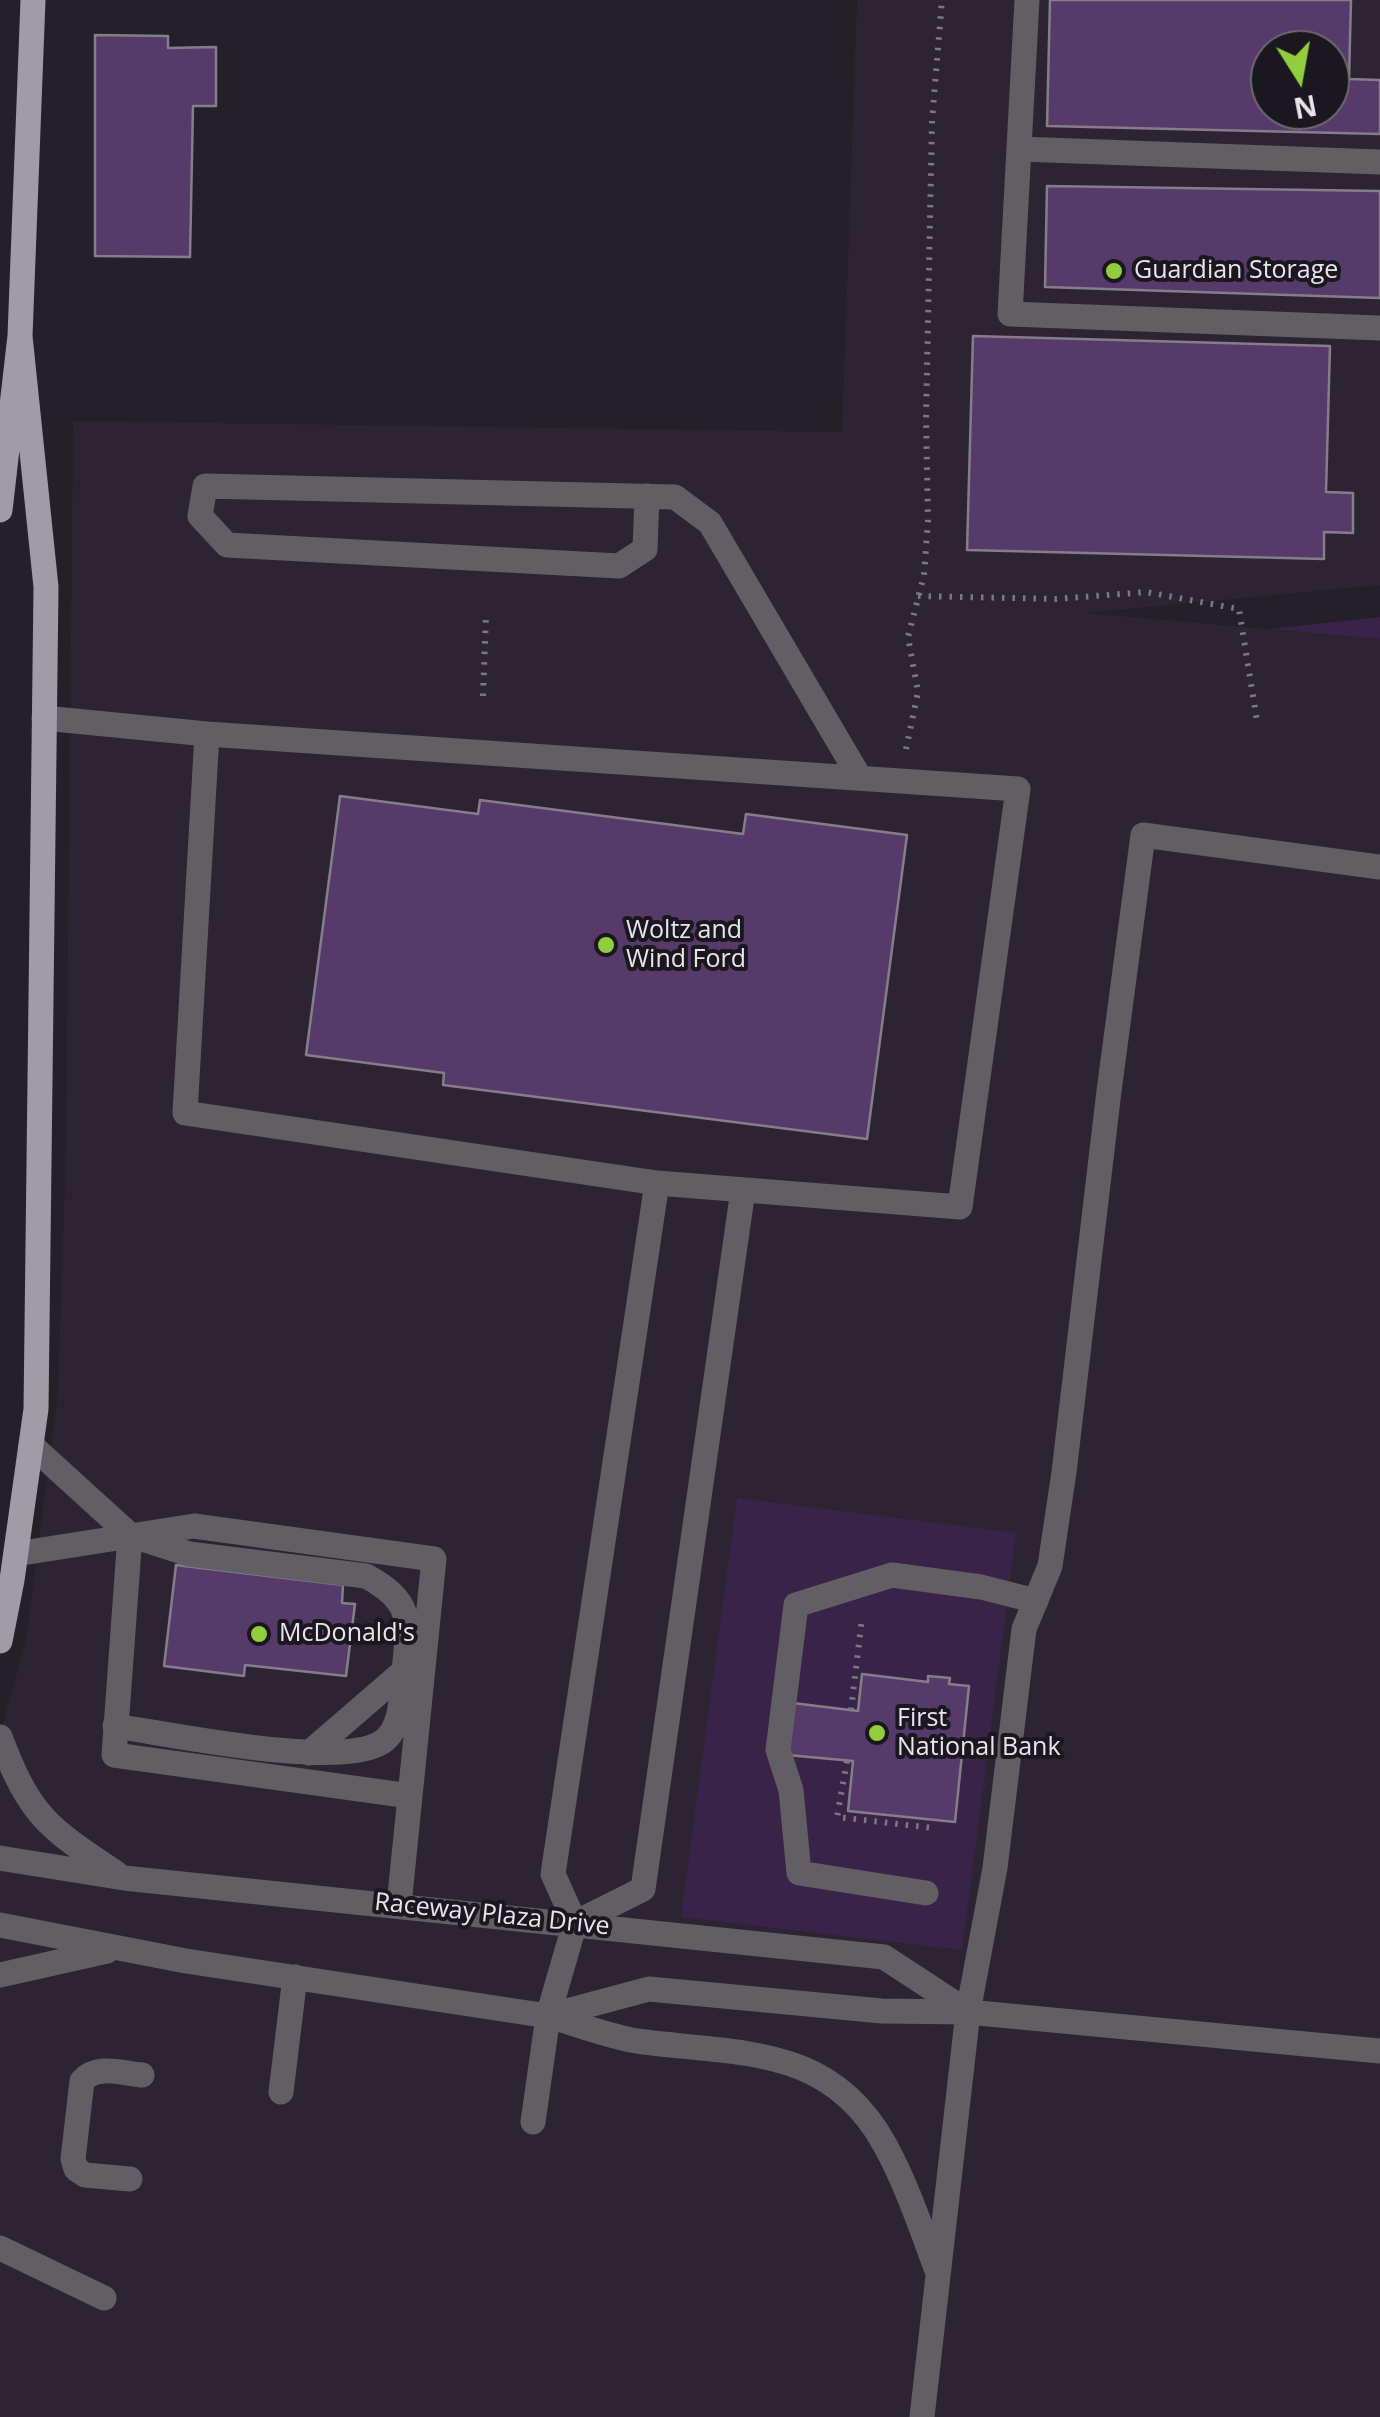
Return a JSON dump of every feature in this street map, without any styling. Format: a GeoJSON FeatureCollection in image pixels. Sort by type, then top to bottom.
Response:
{"type":"FeatureCollection","features":[{"type":"Feature","properties":{"kind":"main road"},"geometry":{"type":"LineString","coordinates":[[0,510],[20,336],[33,0]]}},
{"type":"Feature","properties":{"kind":"main road"},"geometry":{"type":"LineString","coordinates":[[0,1641],[36,1409],[46,588],[20,336]]}},
{"type":"Feature","properties":{"kind":"lane"},"geometry":{"type":"LineString","coordinates":[[1027,0],[1010,314],[1380,328]]}},
{"type":"Feature","properties":{"kind":"lane"},"geometry":{"type":"LineString","coordinates":[[1018,149],[1380,162]]}},
{"type":"Feature","properties":{"kind":"lane"},"geometry":{"type":"LineString","coordinates":[[647,496],[645,550],[619,566],[227,545],[200,516],[205,486],[675,496],[710,522],[860,778]]}},
{"type":"Feature","properties":{"kind":"lane"},"geometry":{"type":"LineString","coordinates":[[44,718],[207,734],[1018,790],[960,1207],[656,1182],[185,1113],[207,734]]}},
{"type":"Feature","properties":{"kind":"lane"},"geometry":{"type":"LineString","coordinates":[[922,2417],[968,2012],[995,1868],[1024,1629],[1050,1566],[1064,1472],[1143,835],[1380,867]]}},
{"type":"Feature","properties":{"kind":"lane"},"geometry":{"type":"LineString","coordinates":[[533,2122],[548,2016],[575,1924],[552,1874],[656,1182]]}},
{"type":"Feature","properties":{"kind":"lane"},"geometry":{"type":"LineString","coordinates":[[575,1924],[643,1888],[744,1190]]}},
{"type":"Feature","properties":{"kind":"lane"},"geometry":{"type":"LineString","coordinates":[[30,1445],[130,1535],[189,1554],[366,1576],[391,1590],[405,1609],[408,1630],[398,1722],[383,1742],[357,1751],[309,1753],[116,1726]]}},
{"type":"Feature","properties":{"kind":"lane"},"geometry":{"type":"LineString","coordinates":[[16,1554],[194,1526],[434,1559],[399,1906]]}},
{"type":"Feature","properties":{"kind":"lane"},"geometry":{"type":"LineString","coordinates":[[130,1535],[114,1755],[410,1796]]}},
{"type":"Feature","properties":{"kind":"lane"},"geometry":{"type":"LineString","coordinates":[[926,1892],[799,1873],[791,1790],[778,1750],[796,1605],[892,1574],[981,1587],[1036,1601]]}},
{"type":"Feature","properties":{"kind":"lane"},"geometry":{"type":"LineString","coordinates":[[309,1753],[404,1671]]}},
{"type":"Feature","properties":{"kind":"lane"},"geometry":{"type":"LineString","coordinates":[[0,1737],[19,1786],[36,1812],[62,1837],[124,1878]]}},
{"type":"Feature","properties":{"kind":"lane","name":"Raceway Plaza Drive"},"geometry":{"type":"LineString","coordinates":[[0,1858],[124,1878],[884,1957],[968,2012]]}},
{"type":"Feature","properties":{"kind":"lane","name":"Raceway Plaza Drive"},"geometry":{"type":"LineString","coordinates":[[0,1925],[118,1948],[548,2016],[649,1989],[882,2011],[968,2012],[1380,2051]]}},
{"type":"Feature","properties":{"kind":"lane"},"geometry":{"type":"LineString","coordinates":[[0,1976],[118,1948]]}},
{"type":"Feature","properties":{"kind":"lane"},"geometry":{"type":"LineString","coordinates":[[281,2092],[295,1977]]}},
{"type":"Feature","properties":{"kind":"lane"},"geometry":{"type":"LineString","coordinates":[[548,2016],[632,2040],[776,2057],[816,2073],[853,2101],[884,2144],[939,2276]]}},
{"type":"Feature","properties":{"kind":"lane"},"geometry":{"type":"LineString","coordinates":[[130,2179],[85,2175],[76,2169],[82,2081],[100,2070],[142,2076]]}},
{"type":"Feature","properties":{"kind":"lane"},"geometry":{"type":"LineString","coordinates":[[0,2248],[104,2298]]}},
{"type":"Feature","properties":{"kind":"path"},"geometry":{"type":"LineString","coordinates":[[899,781],[918,692],[908,637],[924,575],[928,520],[926,419],[932,120],[942,0]]}},
{"type":"Feature","properties":{"kind":"path"},"geometry":{"type":"LineString","coordinates":[[918,596],[1056,598],[1146,592],[1238,609],[1257,721]]}},
{"type":"Feature","properties":{"kind":"path"},"geometry":{"type":"LineString","coordinates":[[483,696],[486,614]]}},
{"type":"Feature","properties":{"kind":"path"},"geometry":{"type":"LineString","coordinates":[[852,1710],[866,1582]]}},
{"type":"Feature","properties":{"kind":"path"},"geometry":{"type":"LineString","coordinates":[[846,1761],[838,1817],[932,1828]]}},
{"type":"Feature","properties":{"kind":"shaded area"},"geometry":{"type":"Polygon","coordinates":[[[857,0],[1380,0],[1380,585],[1085,613],[1380,639],[1380,2417],[0,2417],[0,1734],[26,1640],[58,1392],[66,1147],[73,421],[842,432],[857,0]]]}},
{"type":"Feature","properties":{"kind":"shaded area"},"geometry":{"type":"Polygon","coordinates":[[[1380,617],[1380,639],[1269,629],[1380,617]]]}},
{"type":"Feature","properties":{"kind":"shaded area"},"geometry":{"type":"Polygon","coordinates":[[[737,1498],[1016,1533],[962,1950],[681,1917],[737,1498]]]}},
{"type":"Feature","properties":{"kind":"building"},"geometry":{"type":"Polygon","coordinates":[[[1050,0],[1351,0],[1350,40],[1350,30],[1250,30],[1250,130],[1350,130],[1350,79],[1380,80],[1380,134],[1047,126],[1050,0]]]}},
{"type":"Feature","properties":{"kind":"building"},"geometry":{"type":"Polygon","coordinates":[[[95,35],[168,36],[168,48],[216,47],[216,106],[193,106],[190,257],[95,256],[95,35]]]}},
{"type":"Feature","properties":{"kind":"building"},"geometry":{"type":"Polygon","coordinates":[[[1047,186],[1380,191],[1380,298],[1045,287],[1047,186]]]}},
{"type":"Feature","properties":{"kind":"building"},"geometry":{"type":"Polygon","coordinates":[[[973,336],[1330,346],[1326,492],[1353,493],[1353,533],[1324,532],[1324,559],[967,550],[973,336]]]}},
{"type":"Feature","properties":{"kind":"building","name":"Woltz and Wind Ford"},"geometry":{"type":"Polygon","coordinates":[[[340,796],[478,814],[480,800],[743,834],[746,814],[907,835],[867,1139],[443,1085],[444,1073],[306,1055],[340,796]]]}},
{"type":"Feature","properties":{"kind":"building","name":"McDonald's"},"geometry":{"type":"Polygon","coordinates":[[[176,1565],[343,1585],[342,1603],[355,1604],[346,1676],[245,1665],[244,1676],[164,1666],[176,1565]]]}},
{"type":"Feature","properties":{"kind":"building","name":"First National Bank"},"geometry":{"type":"Polygon","coordinates":[[[862,1674],[928,1682],[928,1676],[950,1678],[949,1684],[969,1686],[955,1822],[848,1811],[853,1761],[787,1755],[793,1703],[858,1711],[862,1674]]]}},
{"type":"Feature","properties":{"kind":"place","name":"Guardian Storage"},"geometry":{"type":"Point","coordinates":[1114,271]}},
{"type":"Feature","properties":{"kind":"place","name":"Woltz and Wind Ford"},"geometry":{"type":"Point","coordinates":[606,945]}},
{"type":"Feature","properties":{"kind":"place","name":"McDonald's"},"geometry":{"type":"Point","coordinates":[259,1634]}},
{"type":"Feature","properties":{"kind":"place","name":"First National Bank"},"geometry":{"type":"Point","coordinates":[877,1733]}}]}
